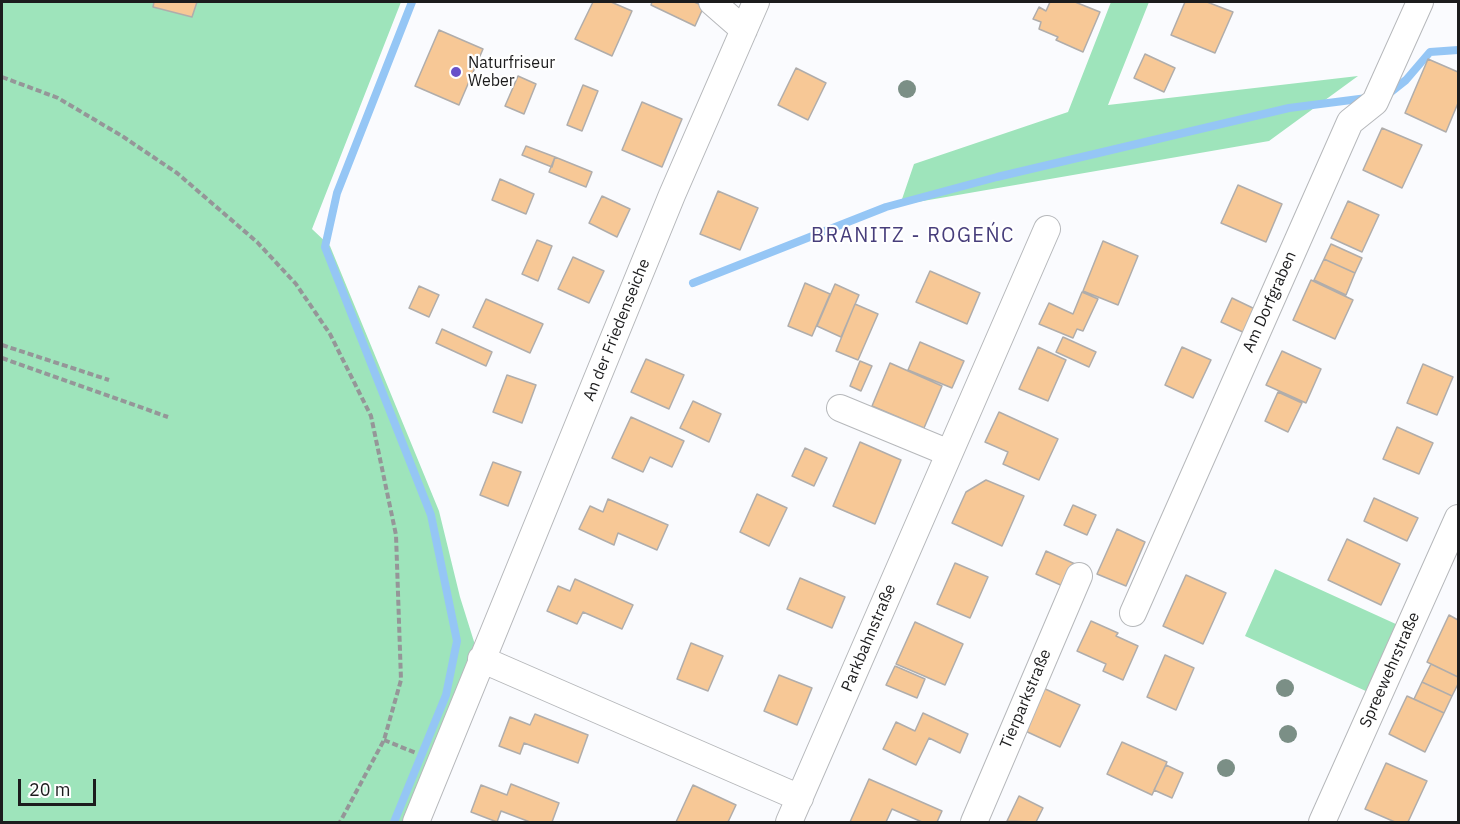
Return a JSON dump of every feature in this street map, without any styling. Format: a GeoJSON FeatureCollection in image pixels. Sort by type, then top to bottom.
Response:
{"type":"FeatureCollection","features":[{"type":"Feature","properties":{"kind":"street"},"geometry":{"type":"LineString","coordinates":[[712,2],[744,30]]}},
{"type":"Feature","properties":{"kind":"street","name":"An der Friedenseiche"},"geometry":{"type":"LineString","coordinates":[[416,822],[672,195],[756,2]]}},
{"type":"Feature","properties":{"kind":"street","name":"Am Dorfgraben"},"geometry":{"type":"LineString","coordinates":[[1133,613],[1350,122],[1375,102],[1420,2]]}},
{"type":"Feature","properties":{"kind":"street","name":"Parkbahnstraße"},"geometry":{"type":"LineString","coordinates":[[789,822],[1047,229]]}},
{"type":"Feature","properties":{"kind":"street"},"geometry":{"type":"LineString","coordinates":[[840,408],[949,453]]}},
{"type":"Feature","properties":{"kind":"street","name":"Spreewehrstraße"},"geometry":{"type":"LineString","coordinates":[[1322,822],[1458,518]]}},
{"type":"Feature","properties":{"kind":"street","name":"Tierparkstraße"},"geometry":{"type":"LineString","coordinates":[[974,822],[1079,576]]}},
{"type":"Feature","properties":{"kind":"street"},"geometry":{"type":"LineString","coordinates":[[482,660],[800,798]]}},
{"type":"Feature","properties":{"kind":"path"},"geometry":{"type":"LineString","coordinates":[[2,77],[58,98],[122,136],[177,173],[257,242],[296,284],[330,334],[371,416],[396,535],[401,680],[384,740],[340,822]]}},
{"type":"Feature","properties":{"kind":"path"},"geometry":{"type":"LineString","coordinates":[[2,345],[109,380]]}},
{"type":"Feature","properties":{"kind":"path"},"geometry":{"type":"LineString","coordinates":[[2,358],[168,417]]}},
{"type":"Feature","properties":{"kind":"path"},"geometry":{"type":"LineString","coordinates":[[384,740],[413,752]]}},
{"type":"Feature","properties":{"kind":"green space"},"geometry":{"type":"Polygon","coordinates":[[[2,2],[401,2],[312,229],[330,246],[439,511],[460,597],[476,648],[403,822],[2,822],[2,2]]]}},
{"type":"Feature","properties":{"kind":"green space"},"geometry":{"type":"Polygon","coordinates":[[[1111,2],[1149,2],[1108,105],[1358,76],[1269,141],[900,205],[914,164],[1068,112],[1111,2]]]}},
{"type":"Feature","properties":{"kind":"green space"},"geometry":{"type":"Polygon","coordinates":[[[1275,569],[1398,625],[1368,692],[1245,636],[1275,569]]]}},
{"type":"Feature","properties":{"kind":"building"},"geometry":{"type":"Polygon","coordinates":[[[154,2],[197,2],[192,17],[153,7],[154,2]]]}},
{"type":"Feature","properties":{"kind":"building"},"geometry":{"type":"Polygon","coordinates":[[[593,2],[611,2],[632,11],[612,56],[575,39],[593,2]]]}},
{"type":"Feature","properties":{"kind":"building"},"geometry":{"type":"Polygon","coordinates":[[[652,2],[694,2],[704,6],[695,26],[651,5],[652,2]]]}},
{"type":"Feature","properties":{"kind":"building"},"geometry":{"type":"Polygon","coordinates":[[[1050,2],[1075,2],[1100,12],[1083,52],[1056,40],[1058,37],[1039,29],[1041,22],[1033,19],[1039,7],[1046,11],[1050,2]]]}},
{"type":"Feature","properties":{"kind":"building"},"geometry":{"type":"Polygon","coordinates":[[[1185,2],[1207,2],[1233,12],[1215,53],[1171,35],[1185,2]]]}},
{"type":"Feature","properties":{"kind":"building"},"geometry":{"type":"Polygon","coordinates":[[[439,30],[483,49],[459,105],[415,86],[439,30]]]}},
{"type":"Feature","properties":{"kind":"building"},"geometry":{"type":"Polygon","coordinates":[[[1145,54],[1175,68],[1164,92],[1134,78],[1145,54]]]}},
{"type":"Feature","properties":{"kind":"building"},"geometry":{"type":"Polygon","coordinates":[[[1428,59],[1458,72],[1458,103],[1446,132],[1405,113],[1428,59]]]}},
{"type":"Feature","properties":{"kind":"building"},"geometry":{"type":"Polygon","coordinates":[[[796,68],[826,83],[808,120],[778,105],[796,68]]]}},
{"type":"Feature","properties":{"kind":"building"},"geometry":{"type":"Polygon","coordinates":[[[518,76],[536,84],[524,114],[505,106],[518,76]]]}},
{"type":"Feature","properties":{"kind":"building"},"geometry":{"type":"Polygon","coordinates":[[[583,85],[598,91],[582,131],[567,125],[583,85]]]}},
{"type":"Feature","properties":{"kind":"building"},"geometry":{"type":"Polygon","coordinates":[[[642,102],[682,119],[662,167],[622,150],[642,102]]]}},
{"type":"Feature","properties":{"kind":"building"},"geometry":{"type":"Polygon","coordinates":[[[1382,128],[1422,145],[1402,188],[1363,170],[1382,128]]]}},
{"type":"Feature","properties":{"kind":"building"},"geometry":{"type":"Polygon","coordinates":[[[526,146],[555,157],[552,167],[522,155],[526,146]]]}},
{"type":"Feature","properties":{"kind":"building"},"geometry":{"type":"Polygon","coordinates":[[[555,157],[592,172],[586,187],[549,172],[555,157]]]}},
{"type":"Feature","properties":{"kind":"building"},"geometry":{"type":"Polygon","coordinates":[[[500,179],[534,194],[526,214],[492,200],[500,179]]]}},
{"type":"Feature","properties":{"kind":"building"},"geometry":{"type":"Polygon","coordinates":[[[1238,185],[1282,204],[1266,242],[1221,223],[1238,185]]]}},
{"type":"Feature","properties":{"kind":"building"},"geometry":{"type":"Polygon","coordinates":[[[718,191],[758,208],[740,250],[700,234],[718,191]]]}},
{"type":"Feature","properties":{"kind":"building"},"geometry":{"type":"Polygon","coordinates":[[[602,196],[630,209],[617,237],[589,223],[602,196]]]}},
{"type":"Feature","properties":{"kind":"building"},"geometry":{"type":"Polygon","coordinates":[[[1348,201],[1379,215],[1362,252],[1331,238],[1348,201]]]}},
{"type":"Feature","properties":{"kind":"building"},"geometry":{"type":"Polygon","coordinates":[[[537,240],[552,246],[538,281],[522,274],[537,240]]]}},
{"type":"Feature","properties":{"kind":"building"},"geometry":{"type":"Polygon","coordinates":[[[1103,241],[1138,256],[1118,305],[1083,291],[1103,241]]]}},
{"type":"Feature","properties":{"kind":"building"},"geometry":{"type":"Polygon","coordinates":[[[1331,244],[1362,258],[1355,273],[1324,259],[1331,244]]]}},
{"type":"Feature","properties":{"kind":"building"},"geometry":{"type":"Polygon","coordinates":[[[573,257],[604,271],[589,303],[558,289],[573,257]]]}},
{"type":"Feature","properties":{"kind":"building"},"geometry":{"type":"Polygon","coordinates":[[[1324,259],[1355,273],[1346,295],[1314,280],[1324,259]]]}},
{"type":"Feature","properties":{"kind":"building"},"geometry":{"type":"Polygon","coordinates":[[[930,271],[980,293],[967,324],[916,302],[930,271]]]}},
{"type":"Feature","properties":{"kind":"building"},"geometry":{"type":"Polygon","coordinates":[[[1311,280],[1353,300],[1335,339],[1293,320],[1311,280]]]}},
{"type":"Feature","properties":{"kind":"building"},"geometry":{"type":"Polygon","coordinates":[[[805,283],[830,294],[812,336],[788,326],[805,283]]]}},
{"type":"Feature","properties":{"kind":"building"},"geometry":{"type":"Polygon","coordinates":[[[835,284],[859,295],[841,337],[817,326],[835,284]]]}},
{"type":"Feature","properties":{"kind":"building"},"geometry":{"type":"Polygon","coordinates":[[[419,286],[439,295],[429,317],[409,308],[419,286]]]}},
{"type":"Feature","properties":{"kind":"building"},"geometry":{"type":"Polygon","coordinates":[[[1082,292],[1098,299],[1083,331],[1077,329],[1073,338],[1039,324],[1049,303],[1073,314],[1082,292]]]}},
{"type":"Feature","properties":{"kind":"building"},"geometry":{"type":"Polygon","coordinates":[[[1232,298],[1257,310],[1247,334],[1221,322],[1232,298]]]}},
{"type":"Feature","properties":{"kind":"building"},"geometry":{"type":"Polygon","coordinates":[[[486,299],[543,324],[530,353],[473,327],[486,299]]]}},
{"type":"Feature","properties":{"kind":"building"},"geometry":{"type":"Polygon","coordinates":[[[855,304],[878,314],[858,360],[836,351],[855,304]]]}},
{"type":"Feature","properties":{"kind":"building"},"geometry":{"type":"Polygon","coordinates":[[[442,329],[492,352],[486,366],[436,343],[442,329]]]}},
{"type":"Feature","properties":{"kind":"building"},"geometry":{"type":"Polygon","coordinates":[[[1063,337],[1096,352],[1089,367],[1056,352],[1063,337]]]}},
{"type":"Feature","properties":{"kind":"building"},"geometry":{"type":"Polygon","coordinates":[[[920,342],[964,361],[952,388],[908,370],[920,342]]]}},
{"type":"Feature","properties":{"kind":"building"},"geometry":{"type":"Polygon","coordinates":[[[1038,347],[1066,360],[1048,401],[1019,389],[1038,347]]]}},
{"type":"Feature","properties":{"kind":"building"},"geometry":{"type":"Polygon","coordinates":[[[1182,347],[1211,360],[1193,398],[1165,385],[1182,347]]]}},
{"type":"Feature","properties":{"kind":"building"},"geometry":{"type":"Polygon","coordinates":[[[1282,351],[1321,369],[1306,403],[1266,385],[1282,351]]]}},
{"type":"Feature","properties":{"kind":"building"},"geometry":{"type":"Polygon","coordinates":[[[646,359],[684,375],[669,409],[631,392],[646,359]]]}},
{"type":"Feature","properties":{"kind":"building"},"geometry":{"type":"Polygon","coordinates":[[[860,361],[872,366],[861,391],[850,386],[860,361]]]}},
{"type":"Feature","properties":{"kind":"building"},"geometry":{"type":"Polygon","coordinates":[[[890,363],[942,386],[924,428],[872,406],[890,363]]]}},
{"type":"Feature","properties":{"kind":"building"},"geometry":{"type":"Polygon","coordinates":[[[1423,364],[1453,377],[1437,415],[1407,403],[1423,364]]]}},
{"type":"Feature","properties":{"kind":"building"},"geometry":{"type":"Polygon","coordinates":[[[507,375],[536,385],[522,423],[493,412],[507,375]]]}},
{"type":"Feature","properties":{"kind":"building"},"geometry":{"type":"Polygon","coordinates":[[[1278,392],[1302,403],[1288,432],[1265,421],[1278,392]]]}},
{"type":"Feature","properties":{"kind":"building"},"geometry":{"type":"Polygon","coordinates":[[[693,401],[721,414],[709,442],[680,428],[693,401]]]}},
{"type":"Feature","properties":{"kind":"building"},"geometry":{"type":"Polygon","coordinates":[[[999,412],[1058,439],[1039,480],[1003,464],[1008,452],[985,442],[999,412]]]}},
{"type":"Feature","properties":{"kind":"building"},"geometry":{"type":"Polygon","coordinates":[[[631,417],[684,441],[672,467],[650,457],[643,472],[612,458],[631,417]]]}},
{"type":"Feature","properties":{"kind":"building"},"geometry":{"type":"Polygon","coordinates":[[[1397,427],[1433,443],[1419,474],[1383,459],[1397,427]]]}},
{"type":"Feature","properties":{"kind":"building"},"geometry":{"type":"Polygon","coordinates":[[[860,442],[901,460],[875,524],[833,506],[860,442]]]}},
{"type":"Feature","properties":{"kind":"building"},"geometry":{"type":"Polygon","coordinates":[[[805,448],[827,458],[814,486],[792,476],[805,448]]]}},
{"type":"Feature","properties":{"kind":"building"},"geometry":{"type":"Polygon","coordinates":[[[493,462],[521,472],[508,506],[480,495],[493,462]]]}},
{"type":"Feature","properties":{"kind":"building"},"geometry":{"type":"Polygon","coordinates":[[[986,480],[1024,496],[1002,546],[952,523],[966,492],[986,480]]]}},
{"type":"Feature","properties":{"kind":"building"},"geometry":{"type":"Polygon","coordinates":[[[757,494],[787,508],[769,546],[740,532],[757,494]]]}},
{"type":"Feature","properties":{"kind":"building"},"geometry":{"type":"Polygon","coordinates":[[[1374,498],[1418,518],[1407,541],[1364,521],[1374,498]]]}},
{"type":"Feature","properties":{"kind":"building"},"geometry":{"type":"Polygon","coordinates":[[[608,499],[668,525],[657,550],[618,533],[614,545],[579,529],[590,506],[603,512],[608,499]]]}},
{"type":"Feature","properties":{"kind":"building"},"geometry":{"type":"Polygon","coordinates":[[[1073,505],[1096,515],[1087,535],[1064,525],[1073,505]]]}},
{"type":"Feature","properties":{"kind":"building"},"geometry":{"type":"Polygon","coordinates":[[[1117,529],[1145,542],[1126,586],[1097,574],[1117,529]]]}},
{"type":"Feature","properties":{"kind":"building"},"geometry":{"type":"Polygon","coordinates":[[[1347,539],[1400,564],[1381,605],[1328,580],[1347,539]]]}},
{"type":"Feature","properties":{"kind":"building"},"geometry":{"type":"Polygon","coordinates":[[[1046,551],[1075,564],[1065,587],[1036,574],[1046,551]]]}},
{"type":"Feature","properties":{"kind":"building"},"geometry":{"type":"Polygon","coordinates":[[[955,563],[988,577],[970,618],[937,604],[955,563]]]}},
{"type":"Feature","properties":{"kind":"building"},"geometry":{"type":"Polygon","coordinates":[[[1186,575],[1226,593],[1203,644],[1163,626],[1186,575]]]}},
{"type":"Feature","properties":{"kind":"building"},"geometry":{"type":"Polygon","coordinates":[[[800,578],[845,597],[832,628],[787,609],[800,578]]]}},
{"type":"Feature","properties":{"kind":"building"},"geometry":{"type":"Polygon","coordinates":[[[575,579],[633,605],[622,629],[583,612],[577,624],[547,611],[558,586],[570,591],[575,579]]]}},
{"type":"Feature","properties":{"kind":"building"},"geometry":{"type":"Polygon","coordinates":[[[1449,615],[1458,620],[1458,677],[1427,662],[1449,615]]]}},
{"type":"Feature","properties":{"kind":"building"},"geometry":{"type":"Polygon","coordinates":[[[1091,621],[1118,633],[1116,636],[1138,646],[1123,680],[1103,671],[1106,664],[1077,651],[1091,621]]]}},
{"type":"Feature","properties":{"kind":"building"},"geometry":{"type":"Polygon","coordinates":[[[915,622],[963,644],[945,685],[896,664],[915,622]]]}},
{"type":"Feature","properties":{"kind":"building"},"geometry":{"type":"Polygon","coordinates":[[[691,643],[723,656],[708,691],[677,679],[691,643]]]}},
{"type":"Feature","properties":{"kind":"building"},"geometry":{"type":"Polygon","coordinates":[[[1165,655],[1194,668],[1176,710],[1147,697],[1165,655]]]}},
{"type":"Feature","properties":{"kind":"building"},"geometry":{"type":"Polygon","coordinates":[[[1431,664],[1458,677],[1458,684],[1452,696],[1422,682],[1431,664]]]}},
{"type":"Feature","properties":{"kind":"building"},"geometry":{"type":"Polygon","coordinates":[[[895,666],[925,679],[917,698],[886,685],[895,666]]]}},
{"type":"Feature","properties":{"kind":"building"},"geometry":{"type":"Polygon","coordinates":[[[779,675],[812,688],[797,725],[764,711],[779,675]]]}},
{"type":"Feature","properties":{"kind":"building"},"geometry":{"type":"Polygon","coordinates":[[[1422,682],[1452,696],[1444,713],[1414,699],[1422,682]]]}},
{"type":"Feature","properties":{"kind":"building"},"geometry":{"type":"Polygon","coordinates":[[[1041,687],[1080,705],[1060,747],[1021,729],[1041,687]]]}},
{"type":"Feature","properties":{"kind":"building"},"geometry":{"type":"Polygon","coordinates":[[[1407,696],[1444,713],[1425,752],[1389,734],[1407,696]]]}},
{"type":"Feature","properties":{"kind":"building"},"geometry":{"type":"Polygon","coordinates":[[[923,713],[968,734],[960,753],[929,738],[916,765],[883,749],[896,722],[915,731],[923,713]]]}},
{"type":"Feature","properties":{"kind":"building"},"geometry":{"type":"Polygon","coordinates":[[[535,714],[588,735],[578,763],[524,743],[520,754],[499,746],[510,717],[530,725],[535,714]]]}},
{"type":"Feature","properties":{"kind":"building"},"geometry":{"type":"Polygon","coordinates":[[[1122,742],[1167,762],[1152,795],[1107,774],[1122,742]]]}},
{"type":"Feature","properties":{"kind":"building"},"geometry":{"type":"Polygon","coordinates":[[[1386,763],[1427,781],[1408,822],[1395,822],[1365,809],[1386,763]]]}},
{"type":"Feature","properties":{"kind":"building"},"geometry":{"type":"Polygon","coordinates":[[[1166,765],[1183,773],[1172,798],[1154,790],[1166,765]]]}},
{"type":"Feature","properties":{"kind":"building"},"geometry":{"type":"Polygon","coordinates":[[[869,779],[942,811],[937,822],[922,822],[892,809],[886,822],[850,822],[869,779]]]}},
{"type":"Feature","properties":{"kind":"building"},"geometry":{"type":"Polygon","coordinates":[[[511,784],[559,803],[552,822],[530,822],[501,811],[497,822],[471,812],[481,785],[507,795],[511,784]]]}},
{"type":"Feature","properties":{"kind":"building"},"geometry":{"type":"Polygon","coordinates":[[[693,785],[736,805],[728,822],[676,822],[693,785]]]}},
{"type":"Feature","properties":{"kind":"building"},"geometry":{"type":"Polygon","coordinates":[[[1019,796],[1043,808],[1036,822],[1007,821],[1019,796]]]}},
{"type":"Feature","properties":{"kind":"waterway"},"geometry":{"type":"LineString","coordinates":[[394,822],[446,695],[457,641],[431,515],[325,247],[337,193],[412,2]]}},
{"type":"Feature","properties":{"kind":"waterway"},"geometry":{"type":"LineString","coordinates":[[1387,95],[1406,80],[1430,52],[1458,50]]}},
{"type":"Feature","properties":{"kind":"waterway"},"geometry":{"type":"LineString","coordinates":[[693,283],[886,207],[997,177],[1289,108],[1367,98]]}},
{"type":"Feature","properties":{"kind":"place","name":"Naturfriseur Weber"},"geometry":{"type":"Point","coordinates":[456,72]}},
{"type":"Feature","properties":{"kind":"district","name":"BRANITZ - ROGEŃC"},"geometry":{"type":"Point","coordinates":[913,236]}}]}
